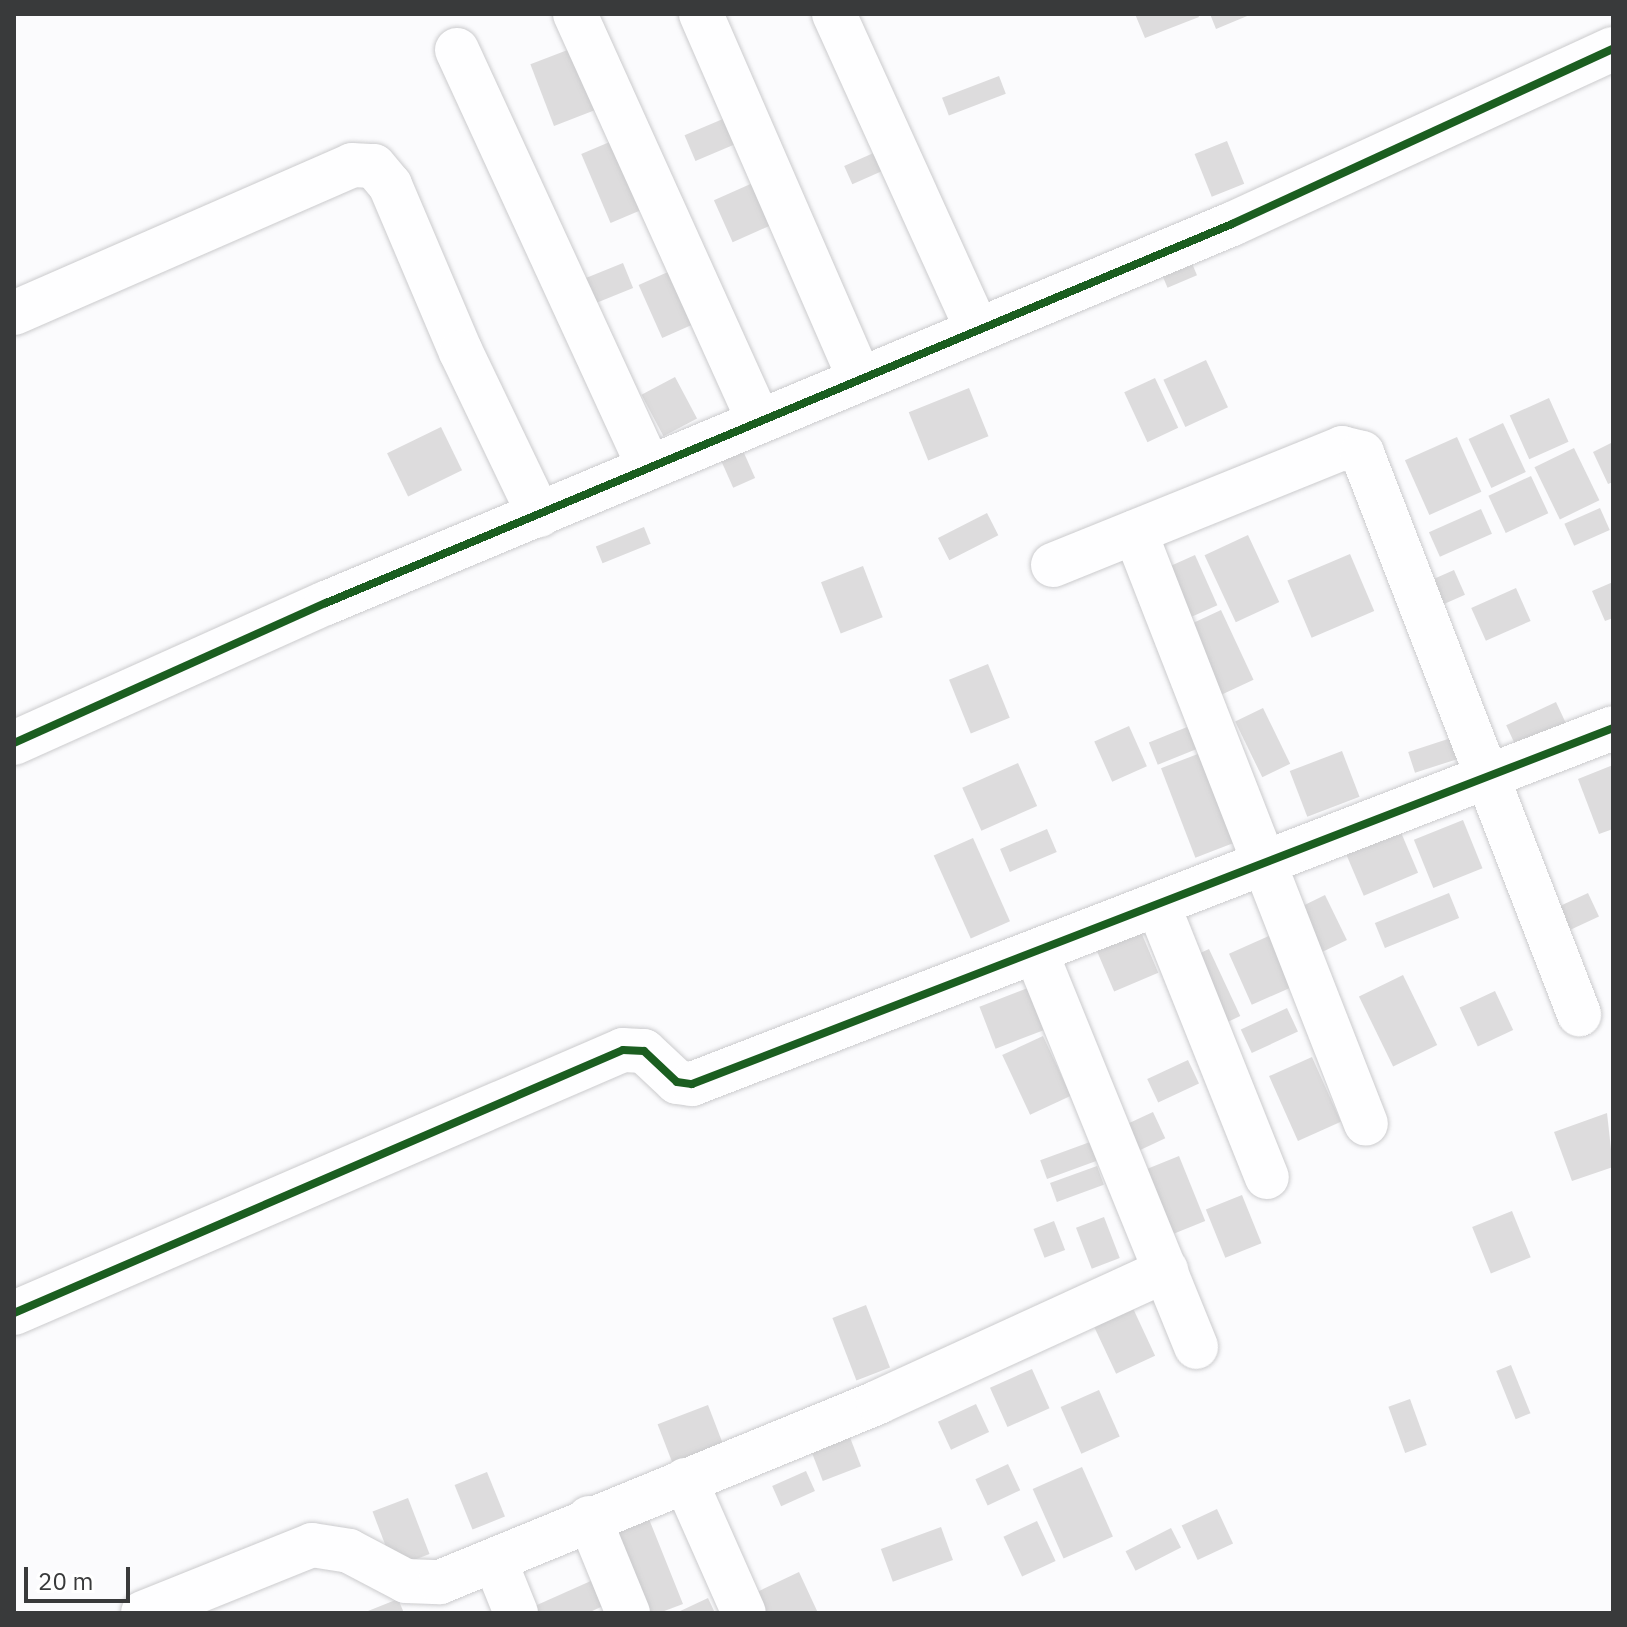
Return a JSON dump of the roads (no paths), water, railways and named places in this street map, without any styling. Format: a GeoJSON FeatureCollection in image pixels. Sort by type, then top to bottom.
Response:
{"type":"FeatureCollection","features":[{"type":"Feature","properties":{"kind":"street"},"geometry":{"type":"LineString","coordinates":[[575,14],[758,420]]}},
{"type":"Feature","properties":{"kind":"street"},"geometry":{"type":"LineString","coordinates":[[701,14],[859,378]]}},
{"type":"Feature","properties":{"kind":"street"},"geometry":{"type":"LineString","coordinates":[[834,14],[976,327]]}},
{"type":"Feature","properties":{"kind":"street"},"geometry":{"type":"LineString","coordinates":[[14,743],[648,466],[976,327],[1232,224],[1613,49]]}},
{"type":"Feature","properties":{"kind":"street"},"geometry":{"type":"LineString","coordinates":[[457,50],[648,466]]}},
{"type":"Feature","properties":{"kind":"street"},"geometry":{"type":"LineString","coordinates":[[14,313],[352,165],[374,166],[390,185],[461,352],[539,515]]}},
{"type":"Feature","properties":{"kind":"street"},"geometry":{"type":"LineString","coordinates":[[1053,565],[1342,448],[1362,453],[1491,775],[1579,1014]]}},
{"type":"Feature","properties":{"kind":"street"},"geometry":{"type":"LineString","coordinates":[[1135,532],[1366,1124]]}},
{"type":"Feature","properties":{"kind":"street"},"geometry":{"type":"LineString","coordinates":[[14,1313],[623,1050],[644,1051],[677,1082],[692,1084],[1037,955],[1613,728]]}},
{"type":"Feature","properties":{"kind":"street"},"geometry":{"type":"LineString","coordinates":[[1158,905],[1267,1177]]}},
{"type":"Feature","properties":{"kind":"street"},"geometry":{"type":"LineString","coordinates":[[1037,955],[1196,1347]]}},
{"type":"Feature","properties":{"kind":"street"},"geometry":{"type":"LineString","coordinates":[[143,1613],[312,1545],[349,1551],[420,1584],[440,1582],[495,1561],[589,1518],[878,1402],[1166,1270]]}},
{"type":"Feature","properties":{"kind":"street"},"geometry":{"type":"LineString","coordinates":[[685,1480],[744,1613]]}},
{"type":"Feature","properties":{"kind":"street"},"geometry":{"type":"LineString","coordinates":[[589,1518],[628,1613]]}},
{"type":"Feature","properties":{"kind":"street"},"geometry":{"type":"LineString","coordinates":[[495,1561],[516,1613]]}}]}
